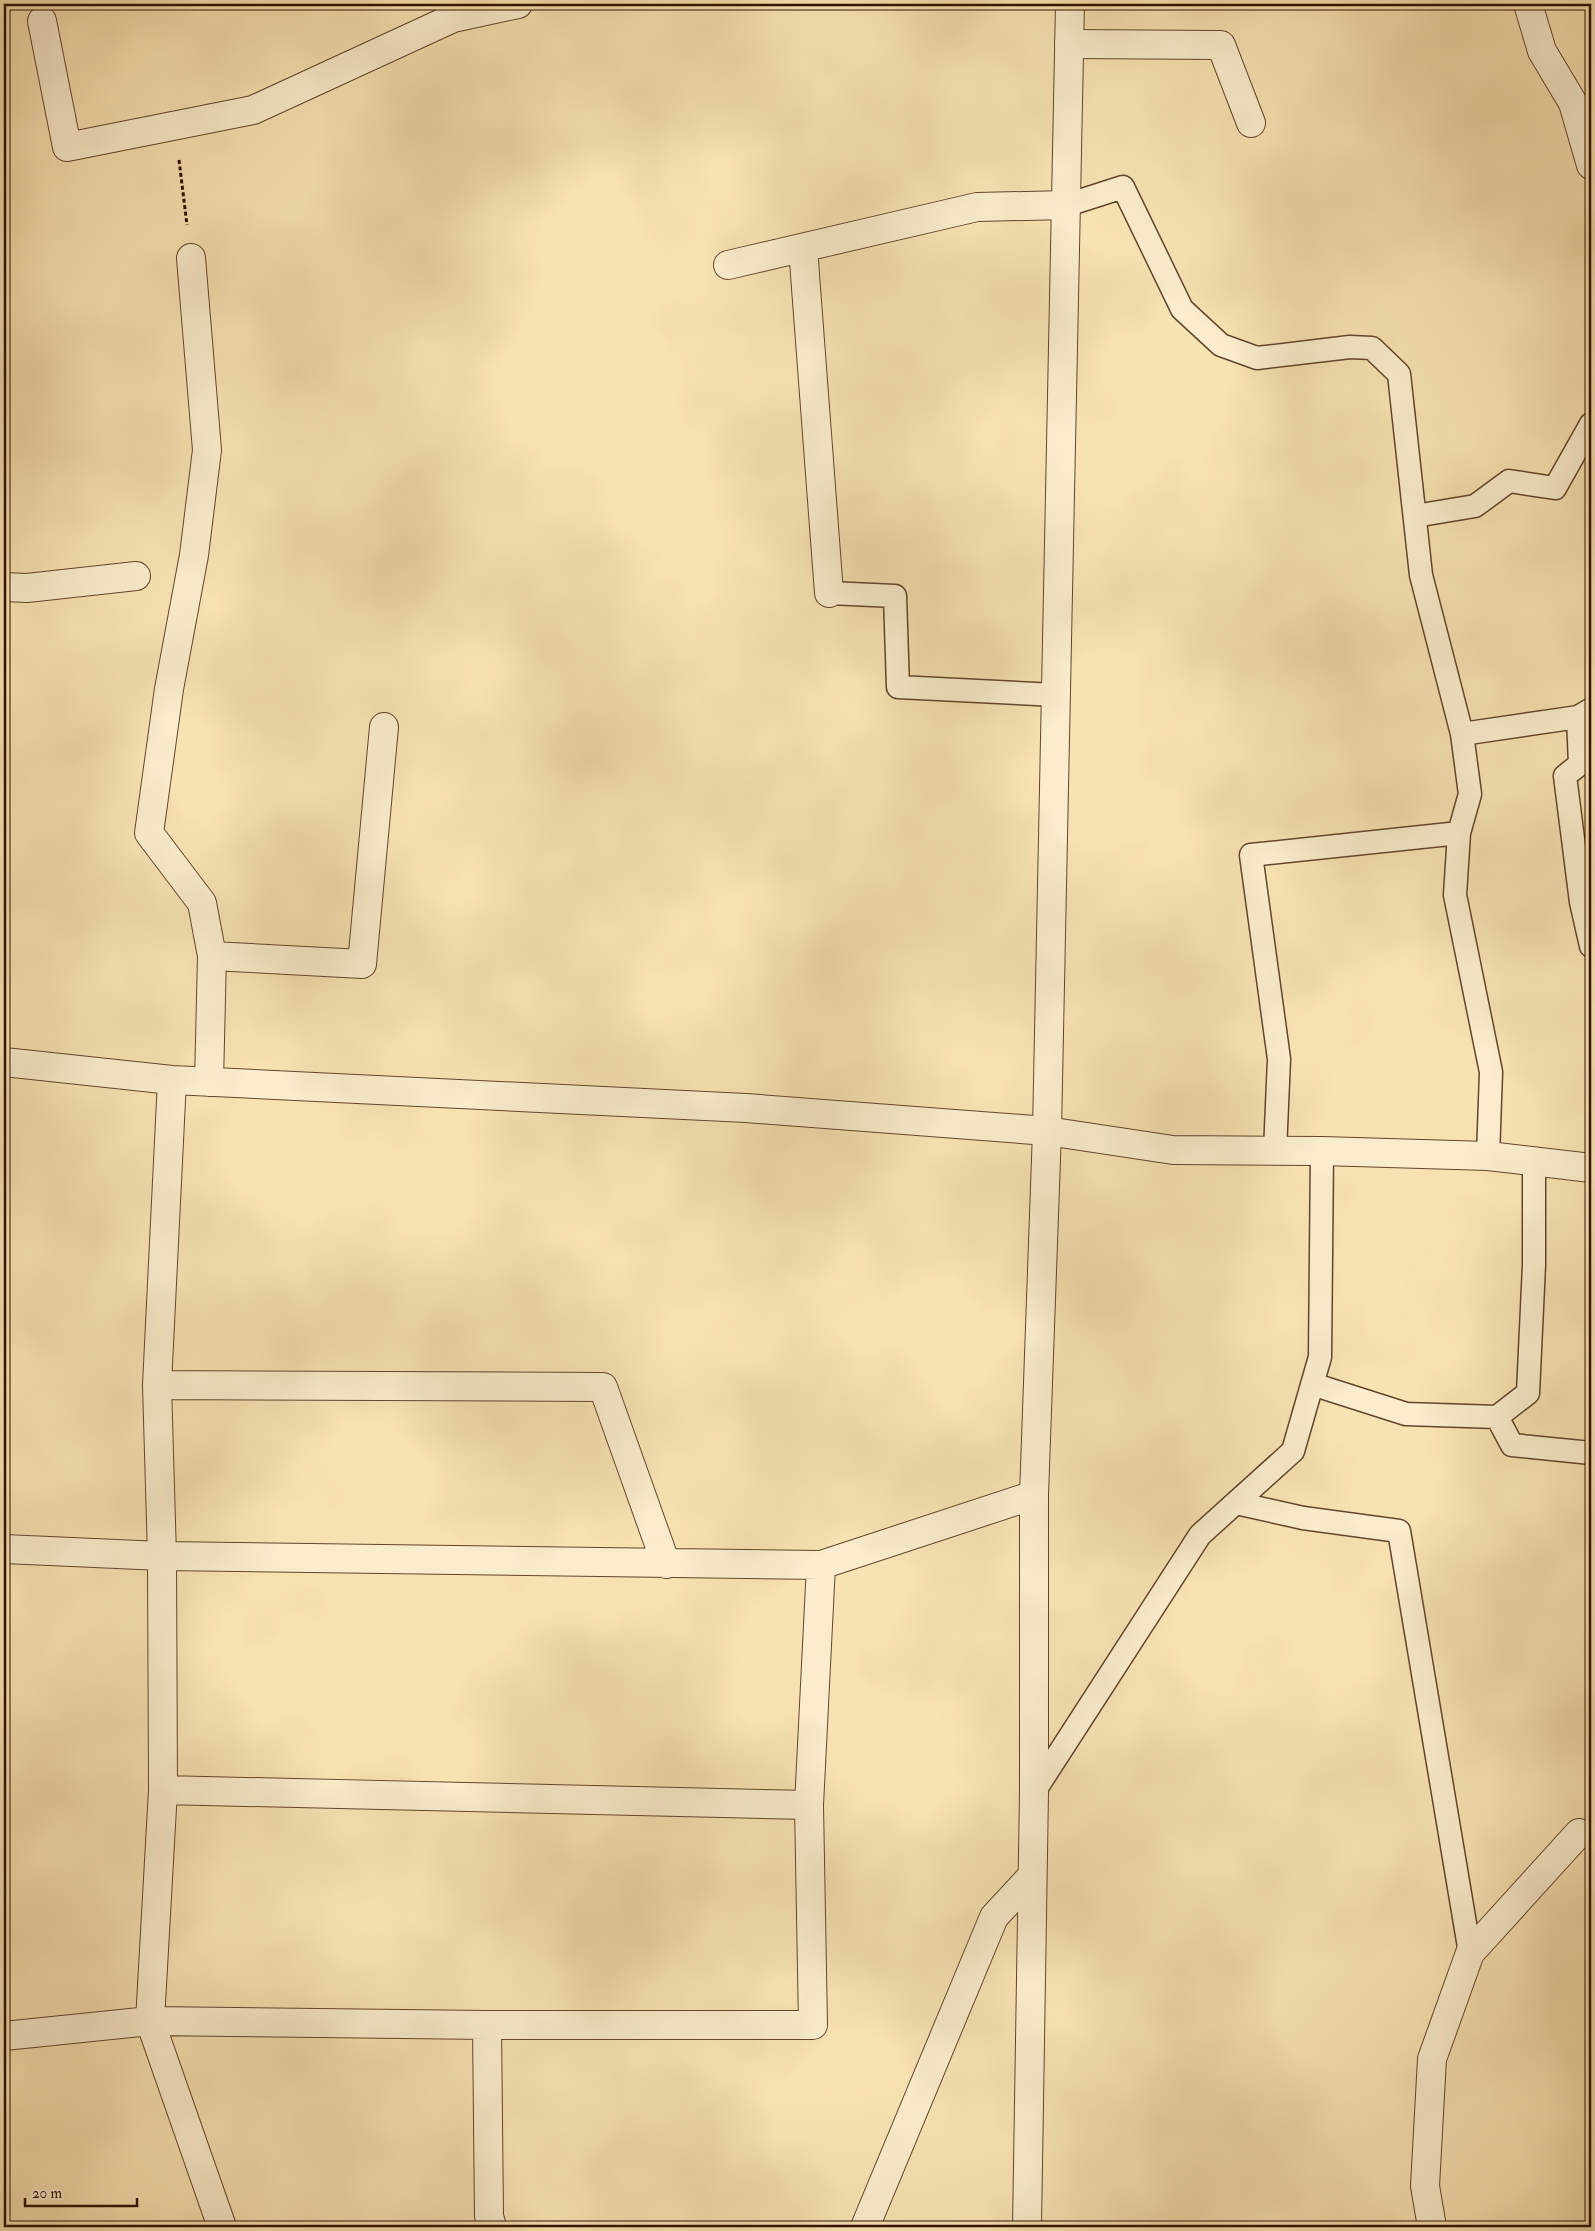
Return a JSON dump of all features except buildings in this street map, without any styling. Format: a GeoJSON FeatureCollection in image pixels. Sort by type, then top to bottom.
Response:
{"type":"FeatureCollection","features":[{"type":"Feature","properties":{"kind":"street"},"geometry":{"type":"LineString","coordinates":[[42,21],[67,147],[253,110],[453,18],[518,4]]}},
{"type":"Feature","properties":{"kind":"street"},"geometry":{"type":"LineString","coordinates":[[1027,2227],[1034,1792],[1034,1495],[1047,1131],[1070,4]]}},
{"type":"Feature","properties":{"kind":"street"},"geometry":{"type":"LineString","coordinates":[[1528,4],[1542,51],[1573,102],[1591,164]]}},
{"type":"Feature","properties":{"kind":"street"},"geometry":{"type":"LineString","coordinates":[[1069,44],[1221,45],[1251,122]]}},
{"type":"Feature","properties":{"kind":"street"},"geometry":{"type":"LineString","coordinates":[[728,265],[977,207],[1067,206]]}},
{"type":"Feature","properties":{"kind":"street"},"geometry":{"type":"LineString","coordinates":[[803,248],[829,593]]}},
{"type":"Feature","properties":{"kind":"street"},"geometry":{"type":"LineString","coordinates":[[191,258],[207,450],[194,555],[169,690],[149,834],[202,904],[212,956],[210,1082]]}},
{"type":"Feature","properties":{"kind":"street"},"geometry":{"type":"LineString","coordinates":[[4,587],[27,588],[136,576]]}},
{"type":"Feature","properties":{"kind":"street"},"geometry":{"type":"LineString","coordinates":[[212,956],[362,964],[384,727]]}},
{"type":"Feature","properties":{"kind":"street"},"geometry":{"type":"LineString","coordinates":[[4,1062],[172,1080],[746,1108],[1047,1131],[1173,1150],[1322,1151],[1488,1156],[1591,1168]]}},
{"type":"Feature","properties":{"kind":"street"},"geometry":{"type":"LineString","coordinates":[[172,1080],[157,1385],[162,1556],[163,1790],[150,2021],[222,2227]]}},
{"type":"Feature","properties":{"kind":"street"},"geometry":{"type":"LineString","coordinates":[[157,1385],[603,1387],[666,1564]]}},
{"type":"Feature","properties":{"kind":"street"},"geometry":{"type":"LineString","coordinates":[[4,1549],[162,1556],[821,1565],[1034,1495]]}},
{"type":"Feature","properties":{"kind":"street"},"geometry":{"type":"LineString","coordinates":[[4,2036],[150,2021],[487,2025],[813,2024],[809,1805],[821,1565]]}},
{"type":"Feature","properties":{"kind":"street"},"geometry":{"type":"LineString","coordinates":[[163,1790],[809,1805]]}},
{"type":"Feature","properties":{"kind":"street"},"geometry":{"type":"LineString","coordinates":[[1432,2227],[1425,2186],[1432,2059],[1470,1953],[1579,1833]]}},
{"type":"Feature","properties":{"kind":"street"},"geometry":{"type":"LineString","coordinates":[[865,2227],[994,1918],[1032,1876]]}},
{"type":"Feature","properties":{"kind":"street"},"geometry":{"type":"LineString","coordinates":[[487,2025],[490,2216],[492,2227]]}},
{"type":"Feature","properties":{"kind":"lane"},"geometry":{"type":"LineString","coordinates":[[1067,206],[1123,186],[1182,309],[1222,344],[1256,358],[1350,347],[1372,348],[1399,374],[1421,575],[1462,734],[1470,794],[1459,833],[1455,895],[1491,1072],[1488,1156]]}},
{"type":"Feature","properties":{"kind":"lane"},"geometry":{"type":"LineString","coordinates":[[1415,516],[1475,506],[1509,482],[1555,488],[1591,424]]}},
{"type":"Feature","properties":{"kind":"lane"},"geometry":{"type":"LineString","coordinates":[[829,593],[895,596],[898,687],[1056,695]]}},
{"type":"Feature","properties":{"kind":"lane"},"geometry":{"type":"LineString","coordinates":[[1462,734],[1584,713],[1580,764],[1565,776],[1582,902],[1591,946]]}},
{"type":"Feature","properties":{"kind":"lane"},"geometry":{"type":"LineString","coordinates":[[1275,1151],[1279,1059],[1250,855],[1459,833]]}},
{"type":"Feature","properties":{"kind":"lane"},"geometry":{"type":"LineString","coordinates":[[1034,1792],[1200,1535],[1293,1451],[1320,1357],[1322,1151]]}},
{"type":"Feature","properties":{"kind":"lane"},"geometry":{"type":"LineString","coordinates":[[1312,1384],[1406,1414],[1497,1417],[1528,1394],[1534,1265],[1534,1161]]}},
{"type":"Feature","properties":{"kind":"lane"},"geometry":{"type":"LineString","coordinates":[[1497,1417],[1512,1445],[1591,1453]]}},
{"type":"Feature","properties":{"kind":"lane"},"geometry":{"type":"LineString","coordinates":[[1236,1502],[1303,1518],[1399,1531],[1470,1953]]}},
{"type":"Feature","properties":{"kind":"path"},"geometry":{"type":"LineString","coordinates":[[174,125],[191,258]]}}]}
